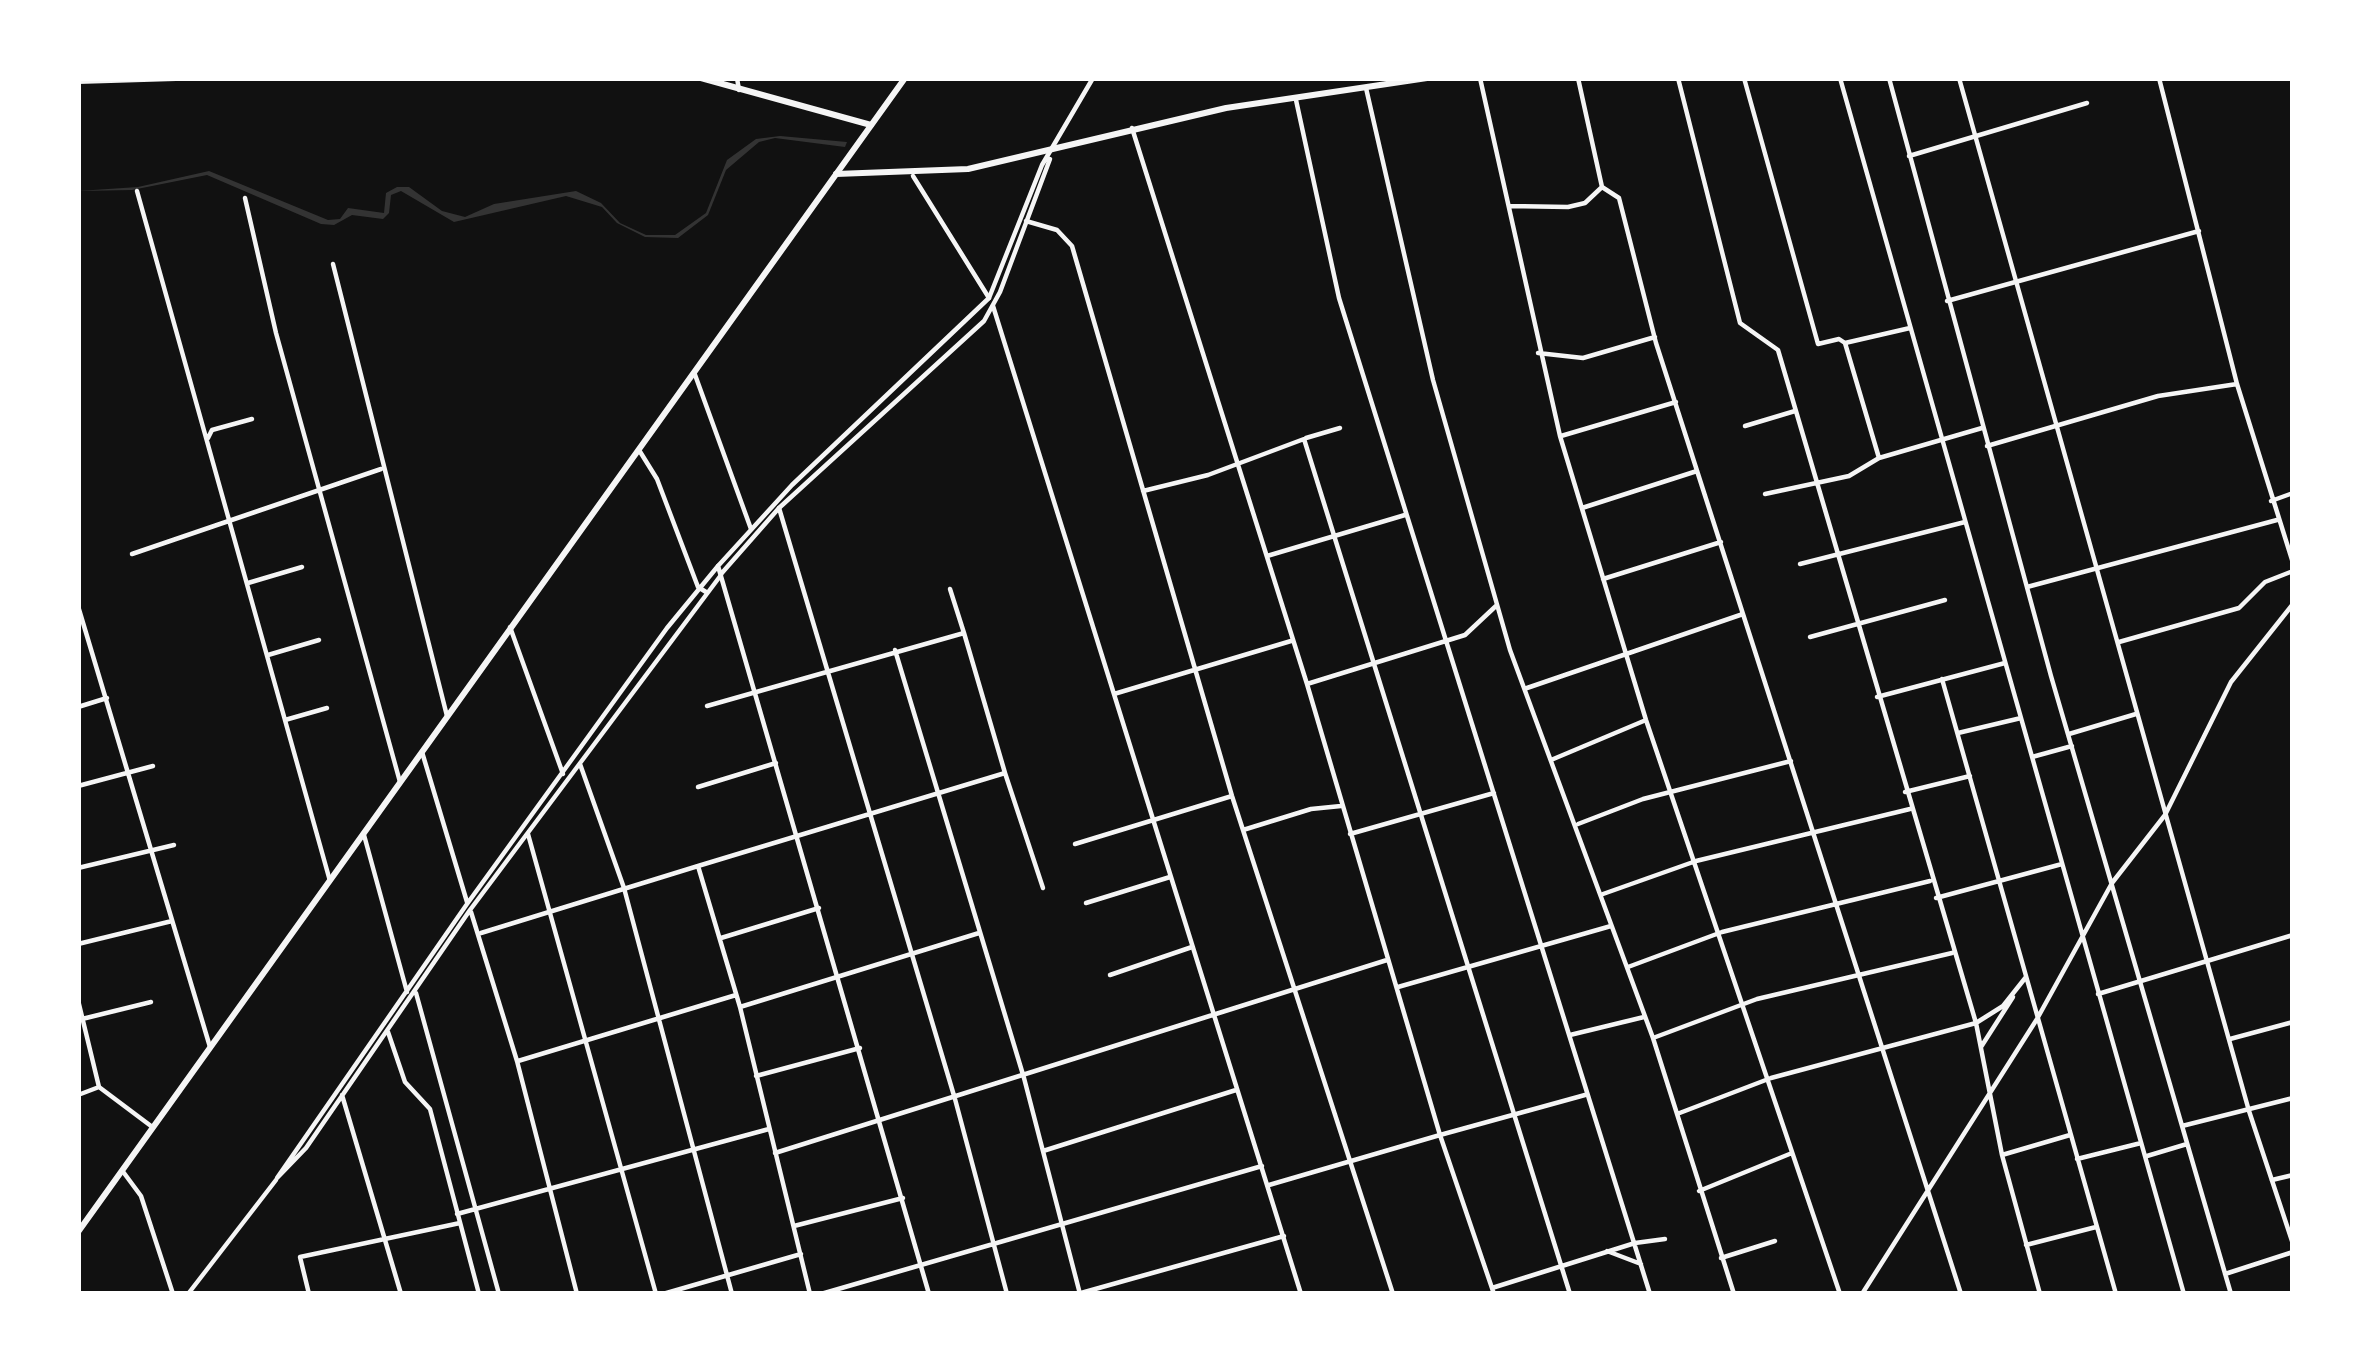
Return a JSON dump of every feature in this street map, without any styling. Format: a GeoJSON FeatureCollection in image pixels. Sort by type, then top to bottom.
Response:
{"type":"FeatureCollection","features":[{"type":"Feature","properties":{"kind":"main road"},"geometry":{"type":"LineString","coordinates":[[78,81],[176,78]]}},
{"type":"Feature","properties":{"kind":"main road"},"geometry":{"type":"LineString","coordinates":[[701,78],[872,125]]}},
{"type":"Feature","properties":{"kind":"main road"},"geometry":{"type":"LineString","coordinates":[[78,1232],[905,78]]}},
{"type":"Feature","properties":{"kind":"main road"},"geometry":{"type":"LineString","coordinates":[[836,174],[913,176],[968,169],[1132,128],[1427,78]]}},
{"type":"Feature","properties":{"kind":"street"},"geometry":{"type":"LineString","coordinates":[[737,78],[739,90]]}},
{"type":"Feature","properties":{"kind":"street"},"geometry":{"type":"LineString","coordinates":[[278,1178],[698,587],[751,529],[944,360],[993,306],[1051,154],[1093,78]]}},
{"type":"Feature","properties":{"kind":"street"},"geometry":{"type":"LineString","coordinates":[[1480,78],[1560,436],[1646,720],[1746,1002],[1840,1294]]}},
{"type":"Feature","properties":{"kind":"street"},"geometry":{"type":"LineString","coordinates":[[1578,78],[1602,187],[1619,199],[1655,337],[1960,1294]]}},
{"type":"Feature","properties":{"kind":"street"},"geometry":{"type":"LineString","coordinates":[[1678,78],[1740,323],[1778,350],[1930,881],[1976,1023],[2002,1155],[2040,1294]]}},
{"type":"Feature","properties":{"kind":"street"},"geometry":{"type":"LineString","coordinates":[[1744,78],[1818,344],[1839,339],[1845,344],[1879,458]]}},
{"type":"Feature","properties":{"kind":"street"},"geometry":{"type":"LineString","coordinates":[[1840,78],[2184,1294]]}},
{"type":"Feature","properties":{"kind":"street"},"geometry":{"type":"LineString","coordinates":[[1889,78],[1987,446],[2231,1294]]}},
{"type":"Feature","properties":{"kind":"street"},"geometry":{"type":"LineString","coordinates":[[1959,78],[2249,1111],[2293,1248],[2224,1274]]}},
{"type":"Feature","properties":{"kind":"street"},"geometry":{"type":"LineString","coordinates":[[2159,78],[2236,384],[2293,562]]}},
{"type":"Feature","properties":{"kind":"street"},"geometry":{"type":"LineString","coordinates":[[1366,88],[1432,380],[1497,604],[1653,1038],[1734,1294]]}},
{"type":"Feature","properties":{"kind":"street"},"geometry":{"type":"LineString","coordinates":[[1296,100],[1339,298],[1650,1294]]}},
{"type":"Feature","properties":{"kind":"street"},"geometry":{"type":"LineString","coordinates":[[1909,156],[2087,103]]}},
{"type":"Feature","properties":{"kind":"street"},"geometry":{"type":"LineString","coordinates":[[1132,128],[1307,684],[1440,1135],[1493,1291],[1562,1264],[1665,1239]]}},
{"type":"Feature","properties":{"kind":"street"},"geometry":{"type":"LineString","coordinates":[[913,176],[989,298]]}},
{"type":"Feature","properties":{"kind":"street"},"geometry":{"type":"LineString","coordinates":[[1509,206],[1568,207],[1585,203],[1602,187]]}},
{"type":"Feature","properties":{"kind":"street"},"geometry":{"type":"LineString","coordinates":[[137,191],[330,881]]}},
{"type":"Feature","properties":{"kind":"street"},"geometry":{"type":"LineString","coordinates":[[245,198],[319,492],[400,782]]}},
{"type":"Feature","properties":{"kind":"street"},"geometry":{"type":"LineString","coordinates":[[469,907],[706,592],[778,505],[989,298],[1024,221]]}},
{"type":"Feature","properties":{"kind":"street"},"geometry":{"type":"LineString","coordinates":[[1024,221],[1058,230],[1072,246],[1232,796],[1393,1294]]}},
{"type":"Feature","properties":{"kind":"street"},"geometry":{"type":"LineString","coordinates":[[1947,301],[2198,231]]}},
{"type":"Feature","properties":{"kind":"street"},"geometry":{"type":"LineString","coordinates":[[333,264],[447,716]]}},
{"type":"Feature","properties":{"kind":"street"},"geometry":{"type":"LineString","coordinates":[[993,306],[1301,1294]]}},
{"type":"Feature","properties":{"kind":"street"},"geometry":{"type":"LineString","coordinates":[[1845,344],[1910,328]]}},
{"type":"Feature","properties":{"kind":"street"},"geometry":{"type":"LineString","coordinates":[[1538,353],[1583,358],[1655,337]]}},
{"type":"Feature","properties":{"kind":"street"},"geometry":{"type":"LineString","coordinates":[[694,372],[751,529]]}},
{"type":"Feature","properties":{"kind":"street"},"geometry":{"type":"LineString","coordinates":[[1987,446],[2158,396],[2236,384]]}},
{"type":"Feature","properties":{"kind":"street"},"geometry":{"type":"LineString","coordinates":[[1560,436],[1676,402]]}},
{"type":"Feature","properties":{"kind":"street"},"geometry":{"type":"LineString","coordinates":[[1745,426],[1795,411]]}},
{"type":"Feature","properties":{"kind":"street"},"geometry":{"type":"LineString","coordinates":[[208,438],[212,430],[252,419]]}},
{"type":"Feature","properties":{"kind":"street"},"geometry":{"type":"LineString","coordinates":[[1143,491],[1340,428]]}},
{"type":"Feature","properties":{"kind":"street"},"geometry":{"type":"LineString","coordinates":[[1765,494],[1849,476],[1879,458],[1982,428]]}},
{"type":"Feature","properties":{"kind":"street"},"geometry":{"type":"LineString","coordinates":[[1304,439],[1570,1294]]}},
{"type":"Feature","properties":{"kind":"street"},"geometry":{"type":"LineString","coordinates":[[639,450],[657,478],[698,587],[706,592]]}},
{"type":"Feature","properties":{"kind":"street"},"geometry":{"type":"LineString","coordinates":[[132,554],[381,469]]}},
{"type":"Feature","properties":{"kind":"street"},"geometry":{"type":"LineString","coordinates":[[1582,508],[1698,470]]}},
{"type":"Feature","properties":{"kind":"street"},"geometry":{"type":"LineString","coordinates":[[2271,501],[2293,493]]}},
{"type":"Feature","properties":{"kind":"street"},"geometry":{"type":"LineString","coordinates":[[778,505],[956,1099],[1007,1294]]}},
{"type":"Feature","properties":{"kind":"street"},"geometry":{"type":"LineString","coordinates":[[1267,556],[1407,514]]}},
{"type":"Feature","properties":{"kind":"street"},"geometry":{"type":"LineString","coordinates":[[2027,587],[2277,520]]}},
{"type":"Feature","properties":{"kind":"street"},"geometry":{"type":"LineString","coordinates":[[1800,563],[1965,522]]}},
{"type":"Feature","properties":{"kind":"street"},"geometry":{"type":"LineString","coordinates":[[1603,579],[1721,542]]}},
{"type":"Feature","properties":{"kind":"street"},"geometry":{"type":"LineString","coordinates":[[718,566],[929,1294]]}},
{"type":"Feature","properties":{"kind":"street"},"geometry":{"type":"LineString","coordinates":[[248,583],[302,567]]}},
{"type":"Feature","properties":{"kind":"street"},"geometry":{"type":"LineString","coordinates":[[2116,643],[2239,608],[2265,582],[2293,571]]}},
{"type":"Feature","properties":{"kind":"street"},"geometry":{"type":"LineString","coordinates":[[950,589],[1043,888]]}},
{"type":"Feature","properties":{"kind":"street"},"geometry":{"type":"LineString","coordinates":[[1810,638],[1945,600]]}},
{"type":"Feature","properties":{"kind":"street"},"geometry":{"type":"LineString","coordinates":[[1307,684],[1465,635],[1497,604]]}},
{"type":"Feature","properties":{"kind":"street"},"geometry":{"type":"LineString","coordinates":[[1862,1294],[2037,1019],[2112,883],[2165,815],[2231,682],[2293,604]]}},
{"type":"Feature","properties":{"kind":"street"},"geometry":{"type":"LineString","coordinates":[[78,606],[210,1046]]}},
{"type":"Feature","properties":{"kind":"street"},"geometry":{"type":"LineString","coordinates":[[1524,688],[1743,614]]}},
{"type":"Feature","properties":{"kind":"street"},"geometry":{"type":"LineString","coordinates":[[510,627],[563,774]]}},
{"type":"Feature","properties":{"kind":"street"},"geometry":{"type":"LineString","coordinates":[[707,706],[964,633]]}},
{"type":"Feature","properties":{"kind":"street"},"geometry":{"type":"LineString","coordinates":[[268,656],[319,640]]}},
{"type":"Feature","properties":{"kind":"street"},"geometry":{"type":"LineString","coordinates":[[1114,694],[1291,640]]}},
{"type":"Feature","properties":{"kind":"street"},"geometry":{"type":"LineString","coordinates":[[895,650],[1024,1078],[1080,1293],[1284,1236]]}},
{"type":"Feature","properties":{"kind":"street"},"geometry":{"type":"LineString","coordinates":[[1877,697],[2005,664]]}},
{"type":"Feature","properties":{"kind":"street"},"geometry":{"type":"LineString","coordinates":[[1942,679],[2116,1294]]}},
{"type":"Feature","properties":{"kind":"street"},"geometry":{"type":"LineString","coordinates":[[78,707],[107,698]]}},
{"type":"Feature","properties":{"kind":"street"},"geometry":{"type":"LineString","coordinates":[[286,720],[327,708]]}},
{"type":"Feature","properties":{"kind":"street"},"geometry":{"type":"LineString","coordinates":[[2068,734],[2136,715]]}},
{"type":"Feature","properties":{"kind":"street"},"geometry":{"type":"LineString","coordinates":[[1958,734],[2020,718]]}},
{"type":"Feature","properties":{"kind":"street"},"geometry":{"type":"LineString","coordinates":[[1551,760],[1646,720]]}},
{"type":"Feature","properties":{"kind":"street"},"geometry":{"type":"LineString","coordinates":[[2032,757],[2072,746]]}},
{"type":"Feature","properties":{"kind":"street"},"geometry":{"type":"LineString","coordinates":[[422,752],[481,933],[577,1294]]}},
{"type":"Feature","properties":{"kind":"street"},"geometry":{"type":"LineString","coordinates":[[579,761],[624,888],[733,1294]]}},
{"type":"Feature","properties":{"kind":"street"},"geometry":{"type":"LineString","coordinates":[[1576,825],[1672,791],[1791,761]]}},
{"type":"Feature","properties":{"kind":"street"},"geometry":{"type":"LineString","coordinates":[[698,787],[776,763]]}},
{"type":"Feature","properties":{"kind":"street"},"geometry":{"type":"LineString","coordinates":[[78,786],[153,766]]}},
{"type":"Feature","properties":{"kind":"street"},"geometry":{"type":"LineString","coordinates":[[481,933],[1005,773]]}},
{"type":"Feature","properties":{"kind":"street"},"geometry":{"type":"LineString","coordinates":[[1905,792],[1970,776]]}},
{"type":"Feature","properties":{"kind":"street"},"geometry":{"type":"LineString","coordinates":[[1350,834],[1494,793]]}},
{"type":"Feature","properties":{"kind":"street"},"geometry":{"type":"LineString","coordinates":[[1075,844],[1232,796]]}},
{"type":"Feature","properties":{"kind":"street"},"geometry":{"type":"LineString","coordinates":[[1243,830],[1311,808],[1341,806]]}},
{"type":"Feature","properties":{"kind":"street"},"geometry":{"type":"LineString","coordinates":[[1601,895],[1696,861],[1910,808]]}},
{"type":"Feature","properties":{"kind":"street"},"geometry":{"type":"LineString","coordinates":[[363,834],[410,993],[430,1032],[499,1294]]}},
{"type":"Feature","properties":{"kind":"street"},"geometry":{"type":"LineString","coordinates":[[528,834],[659,1294],[801,1254]]}},
{"type":"Feature","properties":{"kind":"street"},"geometry":{"type":"LineString","coordinates":[[78,868],[174,844]]}},
{"type":"Feature","properties":{"kind":"street"},"geometry":{"type":"LineString","coordinates":[[1936,898],[2062,864]]}},
{"type":"Feature","properties":{"kind":"street"},"geometry":{"type":"LineString","coordinates":[[698,866],[740,1007],[810,1294]]}},
{"type":"Feature","properties":{"kind":"street"},"geometry":{"type":"LineString","coordinates":[[1086,903],[1170,878]]}},
{"type":"Feature","properties":{"kind":"street"},"geometry":{"type":"LineString","coordinates":[[1628,968],[1722,932],[1930,881]]}},
{"type":"Feature","properties":{"kind":"street"},"geometry":{"type":"LineString","coordinates":[[720,939],[819,908]]}},
{"type":"Feature","properties":{"kind":"street"},"geometry":{"type":"LineString","coordinates":[[78,944],[172,921]]}},
{"type":"Feature","properties":{"kind":"street"},"geometry":{"type":"LineString","coordinates":[[1395,988],[1611,926]]}},
{"type":"Feature","properties":{"kind":"street"},"geometry":{"type":"LineString","coordinates":[[740,1007],[980,933]]}},
{"type":"Feature","properties":{"kind":"street"},"geometry":{"type":"LineString","coordinates":[[2098,994],[2293,935]]}},
{"type":"Feature","properties":{"kind":"street"},"geometry":{"type":"LineString","coordinates":[[1110,975],[1192,947]]}},
{"type":"Feature","properties":{"kind":"street"},"geometry":{"type":"LineString","coordinates":[[1653,1038],[1746,1002],[1952,953]]}},
{"type":"Feature","properties":{"kind":"street"},"geometry":{"type":"LineString","coordinates":[[775,1153],[1387,960]]}},
{"type":"Feature","properties":{"kind":"street"},"geometry":{"type":"LineString","coordinates":[[1677,1114],[1771,1078],[1976,1023],[1991,1016],[2026,977]]}},
{"type":"Feature","properties":{"kind":"street"},"geometry":{"type":"LineString","coordinates":[[1981,1047],[2013,993]]}},
{"type":"Feature","properties":{"kind":"street"},"geometry":{"type":"LineString","coordinates":[[517,1061],[736,995]]}},
{"type":"Feature","properties":{"kind":"street"},"geometry":{"type":"LineString","coordinates":[[78,1000],[99,1087],[151,1126]]}},
{"type":"Feature","properties":{"kind":"street"},"geometry":{"type":"LineString","coordinates":[[80,1019],[151,1002]]}},
{"type":"Feature","properties":{"kind":"street"},"geometry":{"type":"LineString","coordinates":[[1570,1035],[1644,1017]]}},
{"type":"Feature","properties":{"kind":"street"},"geometry":{"type":"LineString","coordinates":[[2230,1039],[2293,1022]]}},
{"type":"Feature","properties":{"kind":"street"},"geometry":{"type":"LineString","coordinates":[[188,1294],[343,1095],[384,1028]]}},
{"type":"Feature","properties":{"kind":"street"},"geometry":{"type":"LineString","coordinates":[[384,1028],[405,1082],[430,1109],[479,1294]]}},
{"type":"Feature","properties":{"kind":"street"},"geometry":{"type":"LineString","coordinates":[[756,1076],[860,1048]]}},
{"type":"Feature","properties":{"kind":"street"},"geometry":{"type":"LineString","coordinates":[[78,1095],[99,1087]]}},
{"type":"Feature","properties":{"kind":"street"},"geometry":{"type":"LineString","coordinates":[[1043,1151],[1236,1090]]}},
{"type":"Feature","properties":{"kind":"street"},"geometry":{"type":"LineString","coordinates":[[1269,1185],[1586,1094]]}},
{"type":"Feature","properties":{"kind":"street"},"geometry":{"type":"LineString","coordinates":[[343,1095],[401,1294]]}},
{"type":"Feature","properties":{"kind":"street"},"geometry":{"type":"LineString","coordinates":[[2182,1126],[2293,1097]]}},
{"type":"Feature","properties":{"kind":"street"},"geometry":{"type":"LineString","coordinates":[[458,1214],[770,1129]]}},
{"type":"Feature","properties":{"kind":"street"},"geometry":{"type":"LineString","coordinates":[[2002,1155],[2070,1135]]}},
{"type":"Feature","properties":{"kind":"street"},"geometry":{"type":"LineString","coordinates":[[2077,1159],[2141,1144]]}},
{"type":"Feature","properties":{"kind":"street"},"geometry":{"type":"LineString","coordinates":[[2145,1157],[2187,1144]]}},
{"type":"Feature","properties":{"kind":"street"},"geometry":{"type":"LineString","coordinates":[[1700,1192],[1792,1153]]}},
{"type":"Feature","properties":{"kind":"street"},"geometry":{"type":"LineString","coordinates":[[821,1294],[1262,1166]]}},
{"type":"Feature","properties":{"kind":"street"},"geometry":{"type":"LineString","coordinates":[[122,1171],[141,1196],[173,1294]]}},
{"type":"Feature","properties":{"kind":"street"},"geometry":{"type":"LineString","coordinates":[[2272,1180],[2293,1175]]}},
{"type":"Feature","properties":{"kind":"street"},"geometry":{"type":"LineString","coordinates":[[794,1226],[903,1198]]}},
{"type":"Feature","properties":{"kind":"street"},"geometry":{"type":"LineString","coordinates":[[309,1294],[300,1257],[460,1223]]}},
{"type":"Feature","properties":{"kind":"street"},"geometry":{"type":"LineString","coordinates":[[2025,1245],[2096,1228]]}},
{"type":"Feature","properties":{"kind":"street"},"geometry":{"type":"LineString","coordinates":[[1721,1258],[1775,1241]]}},
{"type":"Feature","properties":{"kind":"street"},"geometry":{"type":"LineString","coordinates":[[1607,1251],[1641,1264]]}},
{"type":"Feature","properties":{"kind":"shaded area"},"geometry":{"type":"Polygon","coordinates":[[[780,136],[847,142],[845,147],[775,138],[759,142],[726,170],[708,215],[678,238],[645,237],[617,223],[602,207],[566,196],[454,222],[401,191],[391,195],[389,213],[383,219],[352,215],[334,225],[321,224],[207,175],[132,190],[78,191],[138,187],[209,171],[328,220],[340,219],[348,208],[384,213],[386,193],[397,187],[409,187],[442,211],[465,217],[494,204],[576,191],[601,203],[620,223],[646,235],[675,235],[706,213],[727,160],[756,139],[780,136]]]}}]}
